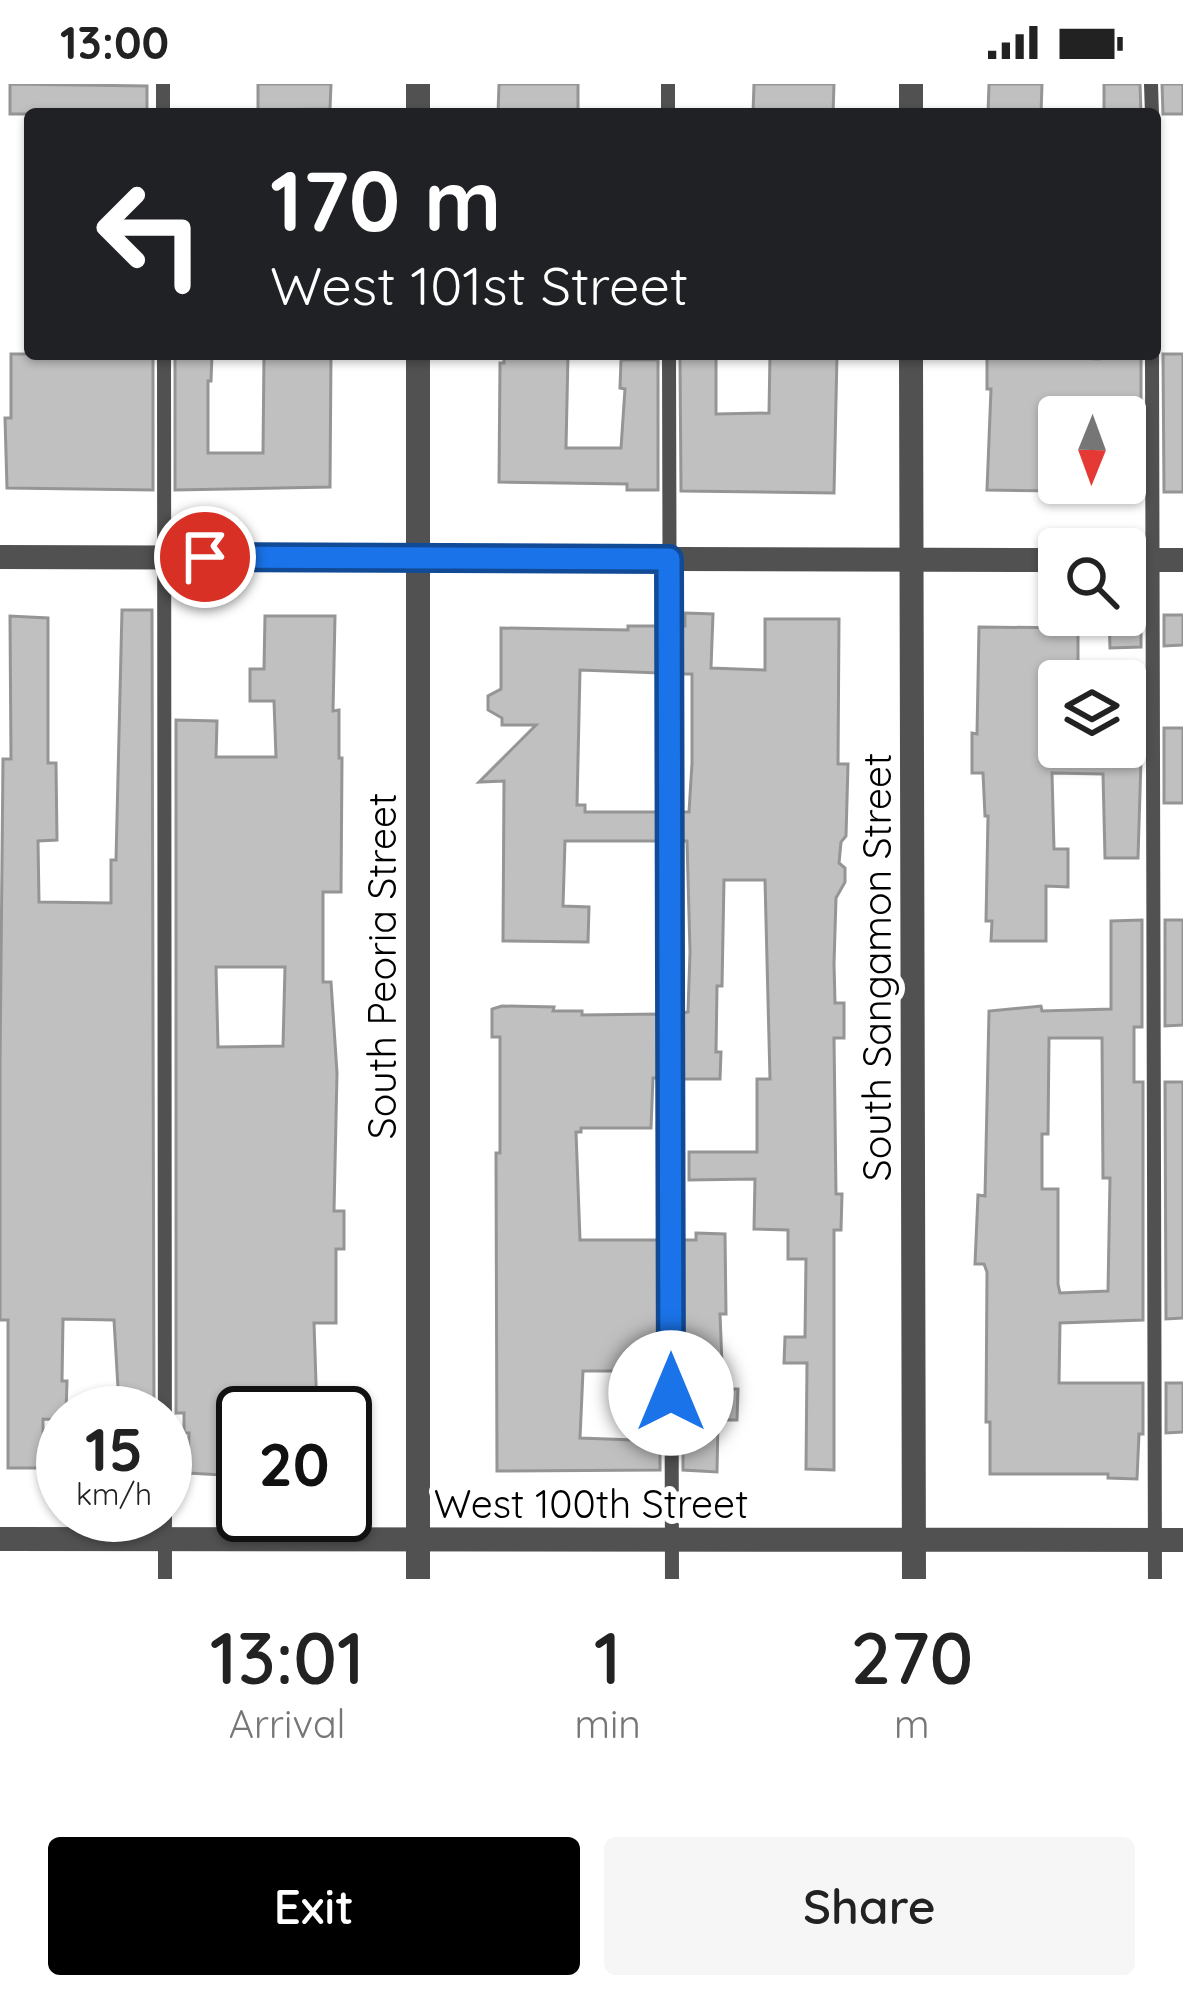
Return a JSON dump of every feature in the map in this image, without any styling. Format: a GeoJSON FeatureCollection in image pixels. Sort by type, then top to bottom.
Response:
{"type":"FeatureCollection","features":[{"type":"Feature","properties":{"kind":"street","name":"South Peoria Street"},"geometry":{"type":"LineString","coordinates":[[418,360],[418,1579]]}},
{"type":"Feature","properties":{"kind":"street","name":"South Sangamon Street"},"geometry":{"type":"LineString","coordinates":[[911,360],[914,1579]]}},
{"type":"Feature","properties":{"kind":"street"},"geometry":{"type":"LineString","coordinates":[[0,557],[1038,560]]}},
{"type":"Feature","properties":{"kind":"street"},"geometry":{"type":"LineString","coordinates":[[1146,560],[1183,560]]}},
{"type":"Feature","properties":{"kind":"street","name":"West 100th Street"},"geometry":{"type":"LineString","coordinates":[[0,1540],[36,1540]]}},
{"type":"Feature","properties":{"kind":"street","name":"West 100th Street"},"geometry":{"type":"LineString","coordinates":[[192,1540],[1183,1540]]}},
{"type":"Feature","properties":{"kind":"lane"},"geometry":{"type":"LineString","coordinates":[[164,360],[165,1386]]}},
{"type":"Feature","properties":{"kind":"lane"},"geometry":{"type":"LineString","coordinates":[[669,360],[671,1579]]}},
{"type":"Feature","properties":{"kind":"lane"},"geometry":{"type":"LineString","coordinates":[[1152,360],[1155,1579]]}},
{"type":"Feature","properties":{"kind":"lane"},"geometry":{"type":"LineString","coordinates":[[165,1542],[165,1579]]}},
{"type":"Feature","properties":{"kind":"building"},"geometry":{"type":"Polygon","coordinates":[[[10,84],[147,86],[147,108],[24,108],[24,114],[10,114],[10,84]]]}},
{"type":"Feature","properties":{"kind":"building"},"geometry":{"type":"Polygon","coordinates":[[[258,84],[331,84],[330,108],[258,108],[258,84]]]}},
{"type":"Feature","properties":{"kind":"building"},"geometry":{"type":"Polygon","coordinates":[[[499,84],[578,84],[578,108],[498,108],[499,84]]]}},
{"type":"Feature","properties":{"kind":"building"},"geometry":{"type":"Polygon","coordinates":[[[754,84],[834,84],[833,108],[753,108],[754,84]]]}},
{"type":"Feature","properties":{"kind":"building"},"geometry":{"type":"Polygon","coordinates":[[[989,84],[1042,84],[1041,108],[988,108],[989,84]]]}},
{"type":"Feature","properties":{"kind":"building"},"geometry":{"type":"Polygon","coordinates":[[[1104,84],[1140,84],[1141,108],[1104,108],[1104,84]]]}},
{"type":"Feature","properties":{"kind":"building"},"geometry":{"type":"Polygon","coordinates":[[[1162,84],[1183,84],[1183,114],[1163,114],[1162,84]]]}},
{"type":"Feature","properties":{"kind":"building"},"geometry":{"type":"Polygon","coordinates":[[[11,354],[24,354],[24,360],[153,360],[153,490],[7,488],[5,418],[11,418],[11,354]]]}},
{"type":"Feature","properties":{"kind":"building"},"geometry":{"type":"Polygon","coordinates":[[[1163,354],[1183,354],[1183,492],[1164,492],[1163,354]]]}},
{"type":"Feature","properties":{"kind":"building"},"geometry":{"type":"Polygon","coordinates":[[[175,360],[212,360],[208,453],[263,453],[264,360],[331,360],[330,487],[175,490],[175,360]]]}},
{"type":"Feature","properties":{"kind":"building"},"geometry":{"type":"Polygon","coordinates":[[[568,360],[566,448],[621,448],[625,389],[620,388],[621,360],[658,360],[658,490],[627,490],[627,484],[499,482],[500,363],[568,360]]]}},
{"type":"Feature","properties":{"kind":"building"},"geometry":{"type":"Polygon","coordinates":[[[680,360],[716,360],[716,414],[769,413],[770,360],[837,360],[834,493],[681,491],[680,360]]]}},
{"type":"Feature","properties":{"kind":"building"},"geometry":{"type":"Polygon","coordinates":[[[987,360],[1141,360],[1141,396],[1038,396],[1038,491],[987,490],[991,389],[987,389],[987,360]]]}},
{"type":"Feature","properties":{"kind":"building"},"geometry":{"type":"Polygon","coordinates":[[[122,610],[152,610],[154,1386],[118,1386],[114,1320],[63,1319],[62,1381],[67,1386],[36,1386],[36,1468],[8,1468],[8,1320],[0,1320],[0,1065],[3,759],[11,759],[10,616],[48,618],[48,763],[56,763],[57,840],[38,841],[39,902],[111,903],[111,860],[116,860],[122,610]]]}},
{"type":"Feature","properties":{"kind":"building"},"geometry":{"type":"Polygon","coordinates":[[[685,613],[713,614],[711,668],[765,670],[765,619],[839,619],[838,764],[848,764],[846,836],[839,863],[845,868],[845,882],[836,898],[834,964],[835,1003],[844,1003],[844,1038],[834,1038],[836,1194],[842,1194],[841,1230],[834,1230],[834,1470],[806,1469],[807,1363],[784,1363],[785,1337],[805,1337],[806,1259],[788,1259],[788,1230],[754,1229],[755,1179],[689,1180],[689,1152],[757,1152],[757,1079],[770,1079],[765,880],[724,880],[722,986],[717,986],[720,1079],[682,1079],[682,1013],[688,1012],[690,952],[687,841],[681,841],[681,812],[689,812],[692,763],[692,674],[681,674],[685,613]]]}},
{"type":"Feature","properties":{"kind":"building"},"geometry":{"type":"Polygon","coordinates":[[[1164,615],[1183,615],[1183,645],[1164,646],[1164,615]]]}},
{"type":"Feature","properties":{"kind":"building"},"geometry":{"type":"Polygon","coordinates":[[[265,616],[335,616],[333,711],[339,710],[342,758],[341,892],[323,892],[323,982],[331,982],[337,1073],[334,1211],[344,1211],[344,1249],[336,1249],[336,1323],[314,1323],[316,1386],[216,1386],[216,1475],[192,1473],[192,1386],[176,1386],[176,720],[217,721],[216,757],[276,757],[274,701],[250,701],[250,669],[264,669],[265,616]],[[216,967],[218,1047],[283,1046],[285,967],[216,967]]]}},
{"type":"Feature","properties":{"kind":"building"},"geometry":{"type":"Polygon","coordinates":[[[628,626],[658,626],[659,673],[580,670],[577,805],[585,805],[585,812],[659,812],[659,841],[565,841],[563,906],[589,907],[588,942],[503,941],[504,781],[479,782],[536,725],[502,725],[502,718],[488,710],[488,696],[501,689],[501,628],[628,630],[628,626]]]}},
{"type":"Feature","properties":{"kind":"building"},"geometry":{"type":"Polygon","coordinates":[[[979,627],[1038,628],[1038,636],[1078,636],[1078,660],[1038,660],[1038,768],[1141,768],[1138,858],[1105,858],[1103,774],[1052,773],[1054,849],[1068,849],[1068,887],[1046,886],[1046,941],[991,941],[992,921],[986,921],[988,816],[983,773],[972,773],[972,733],[977,734],[979,627]]]}},
{"type":"Feature","properties":{"kind":"building"},"geometry":{"type":"Polygon","coordinates":[[[1110,636],[1141,636],[1141,647],[1110,648],[1110,636]]]}},
{"type":"Feature","properties":{"kind":"building"},"geometry":{"type":"Polygon","coordinates":[[[1164,728],[1183,728],[1183,803],[1164,803],[1164,728]]]}},
{"type":"Feature","properties":{"kind":"building"},"geometry":{"type":"Polygon","coordinates":[[[1142,920],[1142,1027],[1134,1027],[1134,1082],[1143,1082],[1143,1320],[1060,1323],[1059,1383],[1143,1383],[1137,1479],[1108,1478],[1108,1474],[990,1474],[987,1272],[984,1264],[975,1264],[978,1195],[985,1196],[989,1011],[1041,1006],[1042,1011],[1111,1009],[1111,921],[1142,920]],[[1049,1038],[1042,1189],[1058,1189],[1060,1293],[1108,1291],[1110,1178],[1103,1178],[1102,1038],[1049,1038]]]}},
{"type":"Feature","properties":{"kind":"building"},"geometry":{"type":"Polygon","coordinates":[[[1165,920],[1183,920],[1183,1025],[1165,1026],[1165,920]]]}},
{"type":"Feature","properties":{"kind":"building"},"geometry":{"type":"Polygon","coordinates":[[[554,1007],[553,1011],[582,1011],[582,1015],[659,1014],[660,1078],[653,1078],[651,1128],[581,1128],[576,1132],[580,1240],[660,1240],[660,1371],[583,1371],[580,1438],[660,1441],[660,1470],[497,1471],[500,1037],[492,1037],[492,1009],[554,1007]]]}},
{"type":"Feature","properties":{"kind":"building"},"geometry":{"type":"Polygon","coordinates":[[[1165,1082],[1183,1082],[1183,1318],[1166,1319],[1165,1082]]]}},
{"type":"Feature","properties":{"kind":"building"},"geometry":{"type":"Polygon","coordinates":[[[696,1233],[725,1234],[726,1314],[720,1314],[723,1389],[738,1389],[737,1420],[718,1420],[717,1472],[683,1470],[683,1442],[692,1442],[694,1373],[683,1371],[682,1240],[696,1240],[696,1233]]]}},
{"type":"Feature","properties":{"kind":"building"},"geometry":{"type":"Polygon","coordinates":[[[1166,1383],[1183,1383],[1183,1432],[1166,1433],[1166,1383]]]}},
{"type":"Feature","properties":{"kind":"route"},"geometry":{"type":"LineString","coordinates":[[205,557],[669,559],[671,1393]]}}]}
